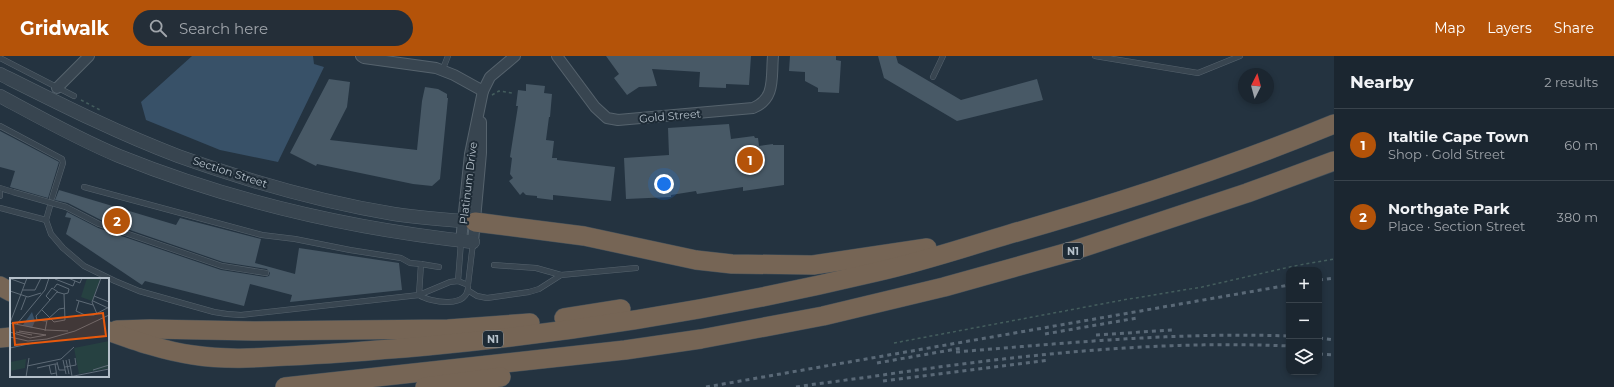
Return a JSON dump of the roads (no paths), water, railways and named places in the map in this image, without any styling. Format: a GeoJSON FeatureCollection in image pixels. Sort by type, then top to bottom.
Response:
{"type":"FeatureCollection","features":[{"type":"Feature","properties":{"kind":"highway","name":"N1"},"geometry":{"type":"LineString","coordinates":[[109,331],[142,344],[192,355],[238,359],[344,354],[468,342],[594,327],[703,308],[877,272],[1080,214],[1151,191],[1334,124]]}},
{"type":"Feature","properties":{"kind":"highway","name":"N1"},"geometry":{"type":"LineString","coordinates":[[285,387],[625,350],[702,339],[823,316],[944,287],[1069,252],[1268,186],[1334,160]]}},
{"type":"Feature","properties":{"kind":"highway"},"geometry":{"type":"LineString","coordinates":[[469,222],[584,236],[696,260],[732,264],[813,265],[1002,236]]}},
{"type":"Feature","properties":{"kind":"highway"},"geometry":{"type":"LineString","coordinates":[[109,331],[150,329],[254,331],[448,329],[535,322],[694,298],[806,277],[877,272]]}},
{"type":"Feature","properties":{"kind":"highway"},"geometry":{"type":"LineString","coordinates":[[0,286],[10,291]]}},
{"type":"Feature","properties":{"kind":"highway"},"geometry":{"type":"LineString","coordinates":[[0,291],[10,295]]}},
{"type":"Feature","properties":{"kind":"highway"},"geometry":{"type":"LineString","coordinates":[[0,338],[10,337]]}},
{"type":"Feature","properties":{"kind":"highway"},"geometry":{"type":"LineString","coordinates":[[425,387],[570,367],[625,350]]}},
{"type":"Feature","properties":{"kind":"street"},"geometry":{"type":"LineString","coordinates":[[57,88],[89,56]]}},
{"type":"Feature","properties":{"kind":"street"},"geometry":{"type":"LineString","coordinates":[[361,56],[364,58],[436,68],[454,75],[487,93]]}},
{"type":"Feature","properties":{"kind":"street","name":"Platinum Drive"},"geometry":{"type":"LineString","coordinates":[[467,242],[481,153],[481,102],[487,93],[490,77],[515,56]]}},
{"type":"Feature","properties":{"kind":"street","name":"Gold Street"},"geometry":{"type":"LineString","coordinates":[[557,56],[598,110],[607,118],[618,120],[753,108],[760,105],[769,94],[773,56]]}},
{"type":"Feature","properties":{"kind":"street","name":"Section Street"},"geometry":{"type":"LineString","coordinates":[[0,74],[99,123],[178,156],[251,180],[348,205],[394,213],[469,222]]}},
{"type":"Feature","properties":{"kind":"street","name":"Section Street"},"geometry":{"type":"LineString","coordinates":[[0,96],[118,156],[208,188],[310,216],[416,236],[467,242]]}},
{"type":"Feature","properties":{"kind":"lane"},"geometry":{"type":"LineString","coordinates":[[442,71],[448,56]]}},
{"type":"Feature","properties":{"kind":"lane"},"geometry":{"type":"LineString","coordinates":[[933,77],[943,56]]}},
{"type":"Feature","properties":{"kind":"lane"},"geometry":{"type":"LineString","coordinates":[[1094,56],[1198,73],[1240,56]]}},
{"type":"Feature","properties":{"kind":"lane"},"geometry":{"type":"LineString","coordinates":[[0,58],[74,96]]}},
{"type":"Feature","properties":{"kind":"lane"},"geometry":{"type":"LineString","coordinates":[[0,126],[62,159],[63,164],[52,198]]}},
{"type":"Feature","properties":{"kind":"lane"},"geometry":{"type":"LineString","coordinates":[[84,187],[262,235],[295,239],[401,258],[410,263],[439,267]]}},
{"type":"Feature","properties":{"kind":"lane"},"geometry":{"type":"LineString","coordinates":[[0,188],[66,207],[99,224],[222,266],[266,273]]}},
{"type":"Feature","properties":{"kind":"lane"},"geometry":{"type":"LineString","coordinates":[[50,206],[46,220],[51,234],[63,248],[84,266],[107,278]]}},
{"type":"Feature","properties":{"kind":"lane"},"geometry":{"type":"LineString","coordinates":[[0,208],[46,220]]}},
{"type":"Feature","properties":{"kind":"lane"},"geometry":{"type":"LineString","coordinates":[[458,281],[467,242]]}},
{"type":"Feature","properties":{"kind":"lane"},"geometry":{"type":"LineString","coordinates":[[419,295],[424,298],[441,302],[455,302],[465,297],[468,288],[467,242]]}},
{"type":"Feature","properties":{"kind":"lane"},"geometry":{"type":"LineString","coordinates":[[419,295],[421,264]]}},
{"type":"Feature","properties":{"kind":"lane"},"geometry":{"type":"LineString","coordinates":[[494,265],[536,268],[561,275],[636,268]]}},
{"type":"Feature","properties":{"kind":"lane"},"geometry":{"type":"LineString","coordinates":[[109,279],[139,291],[214,312],[241,315],[419,295],[450,282],[458,281],[476,296],[487,298],[529,292],[539,289],[561,275]]}},
{"type":"Feature","properties":{"kind":"water"},"geometry":{"type":"Polygon","coordinates":[[[192,56],[313,56],[314,64],[324,67],[278,162],[220,150],[146,120],[141,102],[192,56]]]}},
{"type":"Feature","properties":{"kind":"railway"},"geometry":{"type":"LineString","coordinates":[[1322,280],[1334,278]]}},
{"type":"Feature","properties":{"kind":"railway"},"geometry":{"type":"LineString","coordinates":[[706,387],[1286,286]]}},
{"type":"Feature","properties":{"kind":"railway"},"geometry":{"type":"LineString","coordinates":[[1045,334],[1137,318]]}},
{"type":"Feature","properties":{"kind":"railway"},"geometry":{"type":"LineString","coordinates":[[1096,335],[1172,330]]}},
{"type":"Feature","properties":{"kind":"railway"},"geometry":{"type":"LineString","coordinates":[[956,352],[1122,339],[1247,335],[1286,336]]}},
{"type":"Feature","properties":{"kind":"railway"},"geometry":{"type":"LineString","coordinates":[[1322,338],[1334,340]]}},
{"type":"Feature","properties":{"kind":"railway"},"geometry":{"type":"LineString","coordinates":[[796,387],[1038,355],[1138,347],[1189,345],[1286,346]]}},
{"type":"Feature","properties":{"kind":"railway"},"geometry":{"type":"LineString","coordinates":[[877,363],[962,348]]}},
{"type":"Feature","properties":{"kind":"railway"},"geometry":{"type":"LineString","coordinates":[[1322,354],[1334,355]]}},
{"type":"Feature","properties":{"kind":"railway"},"geometry":{"type":"LineString","coordinates":[[883,381],[1049,360]]}},
{"type":"Feature","properties":{"kind":"place","name":"Italtile Cape Town"},"geometry":{"type":"Point","coordinates":[750,160]}},
{"type":"Feature","properties":{"kind":"place","name":"Northgate Park"},"geometry":{"type":"Point","coordinates":[117,221]}}]}
